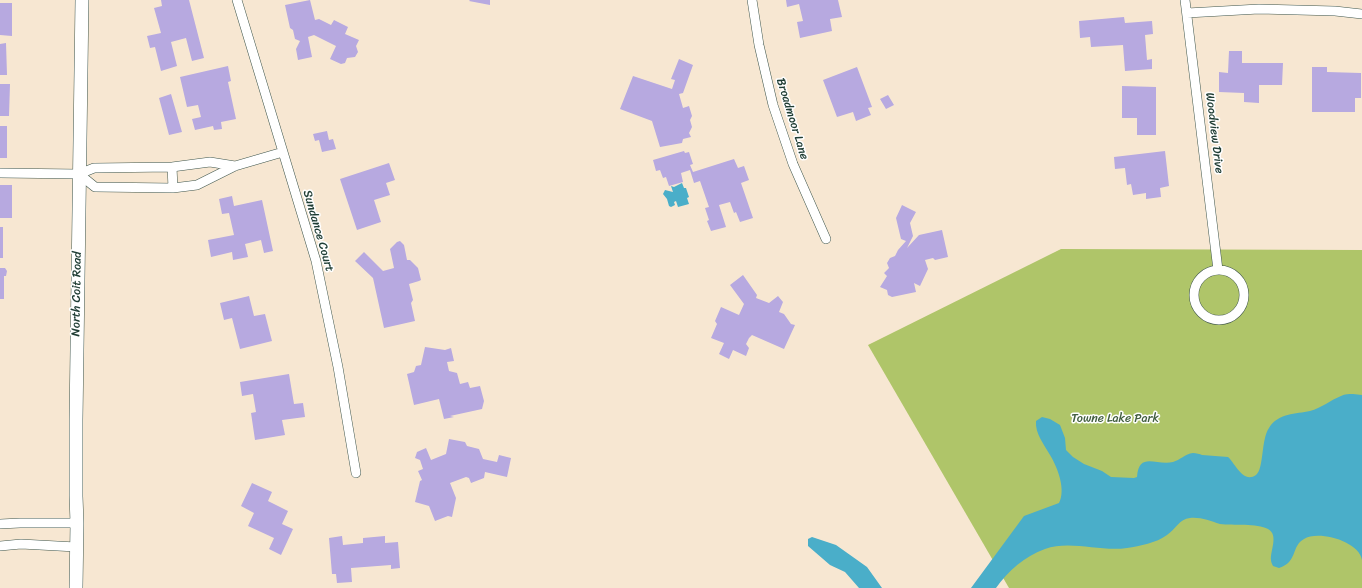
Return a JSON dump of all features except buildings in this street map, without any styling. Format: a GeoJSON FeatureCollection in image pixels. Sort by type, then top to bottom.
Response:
{"type":"FeatureCollection","features":[{"type":"Feature","properties":{"kind":"main road","name":"North Coit Road"},"geometry":{"type":"LineString","coordinates":[[76,588],[76,420],[82,0]]}},
{"type":"Feature","properties":{"kind":"street","name":"Sundance Court"},"geometry":{"type":"LineString","coordinates":[[237,0],[316,261],[338,367],[356,473]]}},
{"type":"Feature","properties":{"kind":"street","name":"Broadmoor Lane"},"geometry":{"type":"LineString","coordinates":[[752,0],[759,45],[773,105],[793,164],[826,239]]}},
{"type":"Feature","properties":{"kind":"street","name":"Woodview Drive"},"geometry":{"type":"LineString","coordinates":[[1185,0],[1218,270]]}},
{"type":"Feature","properties":{"kind":"street"},"geometry":{"type":"LineString","coordinates":[[1187,13],[1259,9],[1335,11],[1362,14]]}},
{"type":"Feature","properties":{"kind":"street"},"geometry":{"type":"LineString","coordinates":[[79,174],[95,187],[173,188],[197,185],[235,166],[283,152]]}},
{"type":"Feature","properties":{"kind":"street"},"geometry":{"type":"LineString","coordinates":[[0,173],[79,174],[94,168],[172,167],[210,162],[235,166]]}},
{"type":"Feature","properties":{"kind":"street"},"geometry":{"type":"LineString","coordinates":[[172,167],[173,188]]}},
{"type":"Feature","properties":{"kind":"street"},"geometry":{"type":"LineString","coordinates":[[1218,270],[1227,271],[1236,275],[1242,282],[1245,291],[1244,300],[1240,310],[1232,317],[1221,321],[1210,319],[1201,313],[1195,303],[1194,294],[1196,285],[1201,277],[1209,272],[1218,270]]}},
{"type":"Feature","properties":{"kind":"street"},"geometry":{"type":"LineString","coordinates":[[0,524],[77,523]]}},
{"type":"Feature","properties":{"kind":"street"},"geometry":{"type":"LineString","coordinates":[[0,546],[21,544],[76,547]]}},
{"type":"Feature","properties":{"kind":"green space","name":"Towne Lake Park"},"geometry":{"type":"Polygon","coordinates":[[[1061,249],[1362,250],[1362,588],[1009,588],[868,345],[1061,249]]]}},
{"type":"Feature","properties":{"kind":"water"},"geometry":{"type":"Polygon","coordinates":[[[682,183],[684,188],[686,188],[689,197],[687,198],[689,204],[678,207],[676,201],[674,202],[675,205],[671,207],[669,206],[667,199],[663,194],[665,190],[673,192],[671,186],[674,187],[682,183]]]}},
{"type":"Feature","properties":{"kind":"water"},"geometry":{"type":"Polygon","coordinates":[[[1342,395],[1362,395],[1362,560],[1354,547],[1337,539],[1319,536],[1310,537],[1300,542],[1289,562],[1279,568],[1273,566],[1271,562],[1274,539],[1273,535],[1268,529],[1251,525],[1225,525],[1202,519],[1190,518],[1180,522],[1163,538],[1137,546],[1107,549],[1065,546],[1045,549],[1024,560],[1006,576],[996,588],[971,588],[1024,516],[1059,503],[1062,492],[1058,472],[1053,460],[1040,439],[1036,426],[1036,421],[1042,417],[1050,419],[1060,425],[1065,438],[1066,450],[1073,457],[1111,477],[1134,478],[1137,477],[1138,469],[1141,464],[1145,462],[1173,462],[1193,453],[1228,457],[1243,475],[1251,477],[1259,472],[1266,433],[1277,419],[1288,415],[1314,410],[1342,395]]]}},
{"type":"Feature","properties":{"kind":"water"},"geometry":{"type":"Polygon","coordinates":[[[812,537],[836,545],[867,567],[882,588],[859,588],[845,572],[830,565],[808,546],[808,539],[812,537]]]}}]}
